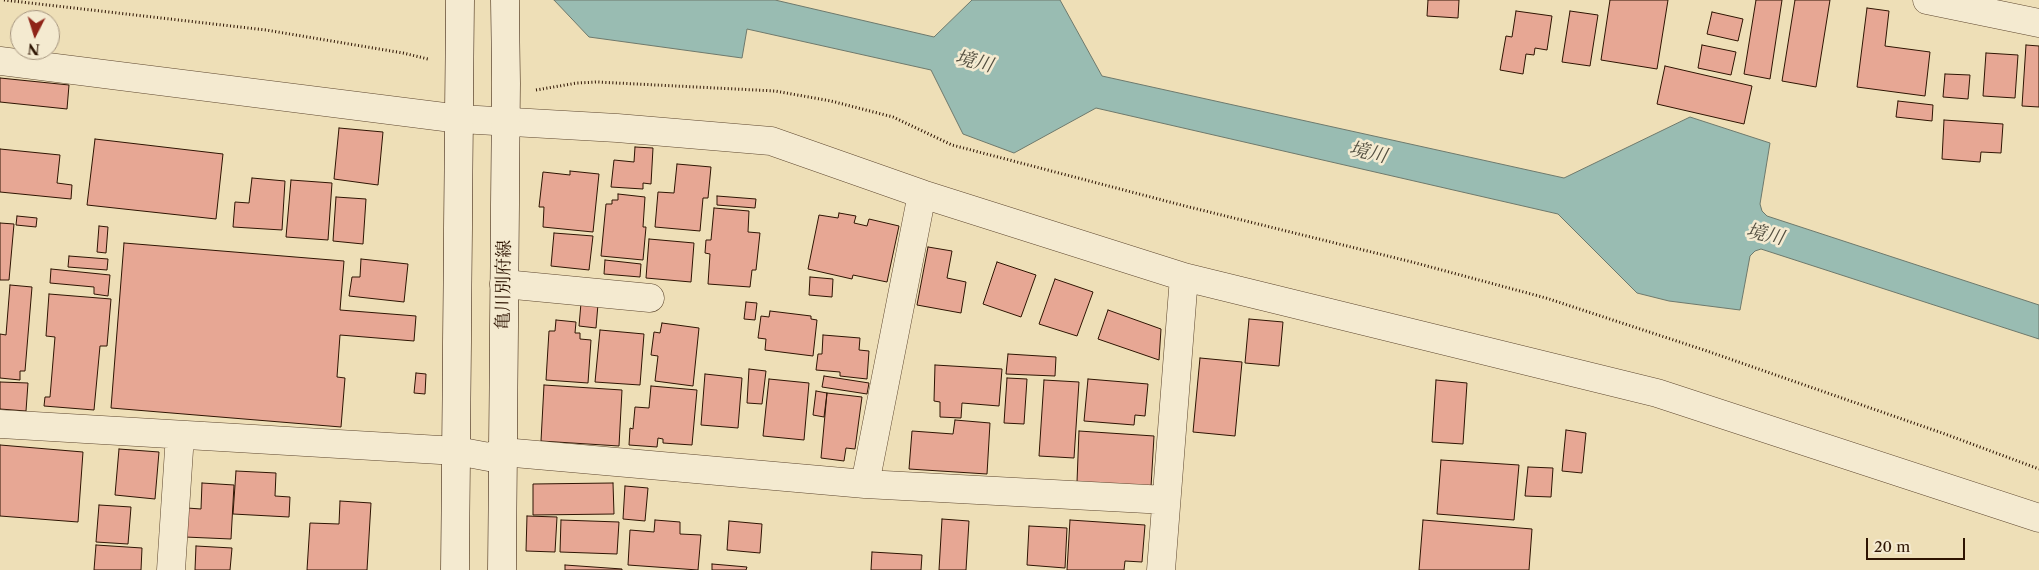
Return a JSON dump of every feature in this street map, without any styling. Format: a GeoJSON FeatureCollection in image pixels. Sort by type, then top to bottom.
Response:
{"type":"FeatureCollection","features":[{"type":"Feature","properties":{"kind":"street"},"geometry":{"type":"LineString","coordinates":[[455,570],[460,0]]}},
{"type":"Feature","properties":{"kind":"street","name":"亀川別府線"},"geometry":{"type":"LineString","coordinates":[[502,570],[506,121],[518,87],[505,0]]}},
{"type":"Feature","properties":{"kind":"street"},"geometry":{"type":"LineString","coordinates":[[1927,0],[2039,23]]}},
{"type":"Feature","properties":{"kind":"street"},"geometry":{"type":"LineString","coordinates":[[0,61],[460,119],[617,128],[771,141],[922,194],[1184,277],[1657,393],[2039,518]]}},
{"type":"Feature","properties":{"kind":"street"},"geometry":{"type":"LineString","coordinates":[[865,484],[922,194]]}},
{"type":"Feature","properties":{"kind":"street"},"geometry":{"type":"LineString","coordinates":[[1161,570],[1184,277]]}},
{"type":"Feature","properties":{"kind":"street"},"geometry":{"type":"LineString","coordinates":[[504,284],[650,298]]}},
{"type":"Feature","properties":{"kind":"street"},"geometry":{"type":"LineString","coordinates":[[0,424],[456,451],[489,457],[503,452],[865,484],[1166,500]]}},
{"type":"Feature","properties":{"kind":"street"},"geometry":{"type":"LineString","coordinates":[[170,570],[180,435]]}},
{"type":"Feature","properties":{"kind":"path"},"geometry":{"type":"LineString","coordinates":[[4,0],[266,30],[403,53],[428,59]]}},
{"type":"Feature","properties":{"kind":"path"},"geometry":{"type":"LineString","coordinates":[[518,87],[598,82],[775,91],[831,101],[893,117],[952,145],[1546,298],[1716,354],[2039,469]]}},
{"type":"Feature","properties":{"kind":"water","name":"境川"},"geometry":{"type":"Polygon","coordinates":[[[554,0],[775,0],[934,37],[972,0],[1060,0],[1102,76],[1564,178],[1690,117],[1770,143],[1760,204],[1762,211],[1767,216],[2039,305],[2039,339],[1761,249],[1755,251],[1750,256],[1740,310],[1669,301],[1637,293],[1558,214],[1096,108],[1014,153],[963,134],[931,70],[747,29],[742,58],[589,37],[554,0]]]}},
{"type":"Feature","properties":{"kind":"building"},"geometry":{"type":"Polygon","coordinates":[[[1428,0],[1459,0],[1458,18],[1427,16],[1428,0]]]}},
{"type":"Feature","properties":{"kind":"building"},"geometry":{"type":"Polygon","coordinates":[[[1610,0],[1668,0],[1657,69],[1601,60],[1610,0]]]}},
{"type":"Feature","properties":{"kind":"building"},"geometry":{"type":"Polygon","coordinates":[[[1756,0],[1782,0],[1770,79],[1744,74],[1756,0]]]}},
{"type":"Feature","properties":{"kind":"building"},"geometry":{"type":"Polygon","coordinates":[[[1795,0],[1830,0],[1816,87],[1782,81],[1795,0]]]}},
{"type":"Feature","properties":{"kind":"building"},"geometry":{"type":"Polygon","coordinates":[[[1867,8],[1889,11],[1885,46],[1930,52],[1925,96],[1857,87],[1867,8]]]}},
{"type":"Feature","properties":{"kind":"building"},"geometry":{"type":"Polygon","coordinates":[[[1516,11],[1552,16],[1547,50],[1535,48],[1534,55],[1526,54],[1523,74],[1500,70],[1506,36],[1512,37],[1516,11]]]}},
{"type":"Feature","properties":{"kind":"building"},"geometry":{"type":"Polygon","coordinates":[[[1570,11],[1598,15],[1590,66],[1562,62],[1570,11]]]}},
{"type":"Feature","properties":{"kind":"building"},"geometry":{"type":"Polygon","coordinates":[[[1712,12],[1743,19],[1738,41],[1707,34],[1712,12]]]}},
{"type":"Feature","properties":{"kind":"building"},"geometry":{"type":"Polygon","coordinates":[[[1702,45],[1736,52],[1731,75],[1698,68],[1702,45]]]}},
{"type":"Feature","properties":{"kind":"building"},"geometry":{"type":"Polygon","coordinates":[[[2026,45],[2039,46],[2039,107],[2022,106],[2026,45]]]}},
{"type":"Feature","properties":{"kind":"building"},"geometry":{"type":"Polygon","coordinates":[[[1986,53],[2018,55],[2015,98],[1983,96],[1986,53]]]}},
{"type":"Feature","properties":{"kind":"building"},"geometry":{"type":"Polygon","coordinates":[[[1665,66],[1752,86],[1744,124],[1657,104],[1665,66]]]}},
{"type":"Feature","properties":{"kind":"building"},"geometry":{"type":"Polygon","coordinates":[[[1945,74],[1970,75],[1968,99],[1943,97],[1945,74]]]}},
{"type":"Feature","properties":{"kind":"building"},"geometry":{"type":"Polygon","coordinates":[[[0,78],[69,85],[67,109],[0,102],[0,78]]]}},
{"type":"Feature","properties":{"kind":"building"},"geometry":{"type":"Polygon","coordinates":[[[1898,101],[1933,105],[1932,121],[1896,117],[1898,101]]]}},
{"type":"Feature","properties":{"kind":"building"},"geometry":{"type":"Polygon","coordinates":[[[1944,120],[2003,124],[2001,153],[1981,152],[1980,162],[1942,159],[1944,120]]]}},
{"type":"Feature","properties":{"kind":"building"},"geometry":{"type":"Polygon","coordinates":[[[339,128],[383,132],[378,185],[334,179],[339,128]]]}},
{"type":"Feature","properties":{"kind":"building"},"geometry":{"type":"Polygon","coordinates":[[[95,139],[223,154],[216,219],[87,205],[95,139]]]}},
{"type":"Feature","properties":{"kind":"building"},"geometry":{"type":"Polygon","coordinates":[[[635,147],[653,148],[651,184],[643,183],[643,189],[611,187],[614,160],[634,162],[635,147]]]}},
{"type":"Feature","properties":{"kind":"building"},"geometry":{"type":"Polygon","coordinates":[[[0,149],[60,155],[57,183],[72,185],[71,199],[0,192],[0,149]]]}},
{"type":"Feature","properties":{"kind":"building"},"geometry":{"type":"Polygon","coordinates":[[[677,164],[711,167],[708,198],[703,198],[700,231],[655,227],[658,192],[674,193],[677,164]]]}},
{"type":"Feature","properties":{"kind":"building"},"geometry":{"type":"Polygon","coordinates":[[[570,171],[599,174],[593,232],[543,227],[544,207],[539,207],[543,172],[570,175],[570,171]]]}},
{"type":"Feature","properties":{"kind":"building"},"geometry":{"type":"Polygon","coordinates":[[[252,178],[285,181],[282,230],[233,227],[235,202],[249,203],[252,178]]]}},
{"type":"Feature","properties":{"kind":"building"},"geometry":{"type":"Polygon","coordinates":[[[291,180],[332,183],[328,240],[286,237],[291,180]]]}},
{"type":"Feature","properties":{"kind":"building"},"geometry":{"type":"Polygon","coordinates":[[[618,194],[645,197],[643,227],[646,227],[643,260],[601,256],[606,204],[612,204],[612,200],[618,200],[618,194]]]}},
{"type":"Feature","properties":{"kind":"building"},"geometry":{"type":"Polygon","coordinates":[[[717,196],[756,199],[755,208],[717,205],[717,196]]]}},
{"type":"Feature","properties":{"kind":"building"},"geometry":{"type":"Polygon","coordinates":[[[336,197],[366,199],[363,244],[333,241],[336,197]]]}},
{"type":"Feature","properties":{"kind":"building"},"geometry":{"type":"Polygon","coordinates":[[[714,208],[749,211],[748,232],[760,233],[756,270],[752,270],[750,287],[708,284],[710,254],[705,253],[706,240],[711,240],[714,208]]]}},
{"type":"Feature","properties":{"kind":"building"},"geometry":{"type":"Polygon","coordinates":[[[839,213],[856,216],[854,223],[867,226],[869,219],[899,226],[887,282],[853,275],[852,279],[808,269],[819,215],[838,218],[839,213]]]}},
{"type":"Feature","properties":{"kind":"building"},"geometry":{"type":"Polygon","coordinates":[[[17,216],[37,218],[36,227],[16,225],[17,216]]]}},
{"type":"Feature","properties":{"kind":"building"},"geometry":{"type":"Polygon","coordinates":[[[0,223],[14,224],[9,280],[0,280],[0,223]]]}},
{"type":"Feature","properties":{"kind":"building"},"geometry":{"type":"Polygon","coordinates":[[[99,226],[108,227],[106,253],[97,252],[99,226]]]}},
{"type":"Feature","properties":{"kind":"building"},"geometry":{"type":"Polygon","coordinates":[[[554,233],[593,236],[589,270],[551,266],[554,233]]]}},
{"type":"Feature","properties":{"kind":"building"},"geometry":{"type":"Polygon","coordinates":[[[649,239],[694,243],[691,282],[646,278],[649,239]]]}},
{"type":"Feature","properties":{"kind":"building"},"geometry":{"type":"Polygon","coordinates":[[[124,243],[344,261],[340,310],[416,316],[414,341],[340,335],[337,377],[345,378],[341,427],[111,408],[124,243]]]}},
{"type":"Feature","properties":{"kind":"building"},"geometry":{"type":"Polygon","coordinates":[[[928,247],[952,251],[947,278],[966,282],[961,313],[917,305],[928,247]]]}},
{"type":"Feature","properties":{"kind":"building"},"geometry":{"type":"Polygon","coordinates":[[[69,256],[108,259],[107,270],[68,267],[69,256]]]}},
{"type":"Feature","properties":{"kind":"building"},"geometry":{"type":"Polygon","coordinates":[[[361,259],[408,264],[404,302],[349,296],[352,277],[360,277],[361,259]]]}},
{"type":"Feature","properties":{"kind":"building"},"geometry":{"type":"Polygon","coordinates":[[[605,260],[641,264],[640,277],[604,274],[605,260]]]}},
{"type":"Feature","properties":{"kind":"building"},"geometry":{"type":"Polygon","coordinates":[[[997,262],[1036,275],[1021,317],[983,304],[997,262]]]}},
{"type":"Feature","properties":{"kind":"building"},"geometry":{"type":"Polygon","coordinates":[[[51,269],[110,275],[108,296],[94,294],[94,287],[50,283],[51,269]]]}},
{"type":"Feature","properties":{"kind":"building"},"geometry":{"type":"Polygon","coordinates":[[[810,277],[833,279],[832,297],[809,295],[810,277]]]}},
{"type":"Feature","properties":{"kind":"building"},"geometry":{"type":"Polygon","coordinates":[[[1055,279],[1093,292],[1077,336],[1039,324],[1055,279]]]}},
{"type":"Feature","properties":{"kind":"building"},"geometry":{"type":"Polygon","coordinates":[[[10,285],[32,287],[25,371],[20,371],[20,380],[0,378],[0,334],[6,335],[10,285]]]}},
{"type":"Feature","properties":{"kind":"building"},"geometry":{"type":"Polygon","coordinates":[[[49,294],[111,299],[107,346],[100,346],[94,410],[44,406],[45,397],[50,397],[55,337],[46,336],[49,294]]]}},
{"type":"Feature","properties":{"kind":"building"},"geometry":{"type":"Polygon","coordinates":[[[746,302],[757,303],[755,320],[744,319],[746,302]]]}},
{"type":"Feature","properties":{"kind":"building"},"geometry":{"type":"Polygon","coordinates":[[[581,303],[598,304],[596,328],[579,326],[581,303]]]}},
{"type":"Feature","properties":{"kind":"building"},"geometry":{"type":"Polygon","coordinates":[[[1108,310],[1161,329],[1159,360],[1098,339],[1108,310]]]}},
{"type":"Feature","properties":{"kind":"building"},"geometry":{"type":"Polygon","coordinates":[[[770,311],[811,316],[811,319],[817,320],[813,356],[765,350],[766,339],[758,338],[761,316],[769,317],[770,311]]]}},
{"type":"Feature","properties":{"kind":"building"},"geometry":{"type":"Polygon","coordinates":[[[1249,319],[1283,322],[1279,366],[1245,363],[1249,319]]]}},
{"type":"Feature","properties":{"kind":"building"},"geometry":{"type":"Polygon","coordinates":[[[556,320],[576,322],[575,333],[580,333],[580,339],[591,340],[588,383],[546,380],[549,331],[555,331],[556,320]]]}},
{"type":"Feature","properties":{"kind":"building"},"geometry":{"type":"Polygon","coordinates":[[[662,323],[699,328],[693,386],[655,381],[658,356],[651,355],[654,332],[660,333],[662,323]]]}},
{"type":"Feature","properties":{"kind":"building"},"geometry":{"type":"Polygon","coordinates":[[[600,330],[644,334],[640,385],[595,382],[600,330]]]}},
{"type":"Feature","properties":{"kind":"building"},"geometry":{"type":"Polygon","coordinates":[[[823,335],[860,338],[859,350],[869,351],[867,379],[840,376],[840,372],[816,370],[818,354],[822,354],[823,335]]]}},
{"type":"Feature","properties":{"kind":"building"},"geometry":{"type":"Polygon","coordinates":[[[1008,354],[1056,357],[1055,376],[1006,374],[1008,354]]]}},
{"type":"Feature","properties":{"kind":"building"},"geometry":{"type":"Polygon","coordinates":[[[1200,358],[1242,362],[1235,436],[1193,432],[1200,358]]]}},
{"type":"Feature","properties":{"kind":"building"},"geometry":{"type":"Polygon","coordinates":[[[935,365],[1002,369],[999,406],[962,403],[961,418],[940,417],[940,402],[934,401],[935,365]]]}},
{"type":"Feature","properties":{"kind":"building"},"geometry":{"type":"Polygon","coordinates":[[[749,369],[766,371],[762,404],[747,403],[749,369]]]}},
{"type":"Feature","properties":{"kind":"building"},"geometry":{"type":"Polygon","coordinates":[[[416,373],[426,374],[425,394],[414,393],[416,373]]]}},
{"type":"Feature","properties":{"kind":"building"},"geometry":{"type":"Polygon","coordinates":[[[705,374],[742,378],[738,428],[701,425],[705,374]]]}},
{"type":"Feature","properties":{"kind":"building"},"geometry":{"type":"Polygon","coordinates":[[[824,376],[869,383],[867,394],[822,387],[824,376]]]}},
{"type":"Feature","properties":{"kind":"building"},"geometry":{"type":"Polygon","coordinates":[[[1007,378],[1027,379],[1024,424],[1004,423],[1007,378]]]}},
{"type":"Feature","properties":{"kind":"building"},"geometry":{"type":"Polygon","coordinates":[[[769,379],[809,383],[804,440],[763,436],[769,379]]]}},
{"type":"Feature","properties":{"kind":"building"},"geometry":{"type":"Polygon","coordinates":[[[1088,379],[1148,384],[1145,416],[1135,415],[1134,425],[1084,421],[1088,379]]]}},
{"type":"Feature","properties":{"kind":"building"},"geometry":{"type":"Polygon","coordinates":[[[1044,380],[1079,382],[1074,458],[1039,456],[1044,380]]]}},
{"type":"Feature","properties":{"kind":"building"},"geometry":{"type":"Polygon","coordinates":[[[1436,380],[1467,383],[1463,444],[1432,442],[1436,380]]]}},
{"type":"Feature","properties":{"kind":"building"},"geometry":{"type":"Polygon","coordinates":[[[0,382],[28,383],[26,411],[0,409],[0,382]]]}},
{"type":"Feature","properties":{"kind":"building"},"geometry":{"type":"Polygon","coordinates":[[[544,385],[622,390],[619,446],[541,441],[544,385]]]}},
{"type":"Feature","properties":{"kind":"building"},"geometry":{"type":"Polygon","coordinates":[[[651,386],[697,390],[692,445],[663,443],[663,439],[658,438],[657,447],[629,445],[630,428],[633,429],[635,407],[649,408],[651,386]]]}},
{"type":"Feature","properties":{"kind":"building"},"geometry":{"type":"Polygon","coordinates":[[[816,391],[827,393],[824,417],[813,415],[816,391]]]}},
{"type":"Feature","properties":{"kind":"building"},"geometry":{"type":"Polygon","coordinates":[[[827,393],[862,397],[855,449],[846,448],[844,461],[821,458],[827,393]]]}},
{"type":"Feature","properties":{"kind":"building"},"geometry":{"type":"Polygon","coordinates":[[[955,420],[990,423],[987,474],[909,469],[912,431],[953,434],[955,420]]]}},
{"type":"Feature","properties":{"kind":"building"},"geometry":{"type":"Polygon","coordinates":[[[1566,430],[1586,433],[1582,473],[1562,471],[1566,430]]]}},
{"type":"Feature","properties":{"kind":"building"},"geometry":{"type":"Polygon","coordinates":[[[1079,431],[1154,436],[1151,487],[1077,482],[1079,431]]]}},
{"type":"Feature","properties":{"kind":"building"},"geometry":{"type":"Polygon","coordinates":[[[0,445],[83,452],[78,522],[0,516],[0,445]]]}},
{"type":"Feature","properties":{"kind":"building"},"geometry":{"type":"Polygon","coordinates":[[[119,449],[159,452],[155,499],[115,495],[119,449]]]}},
{"type":"Feature","properties":{"kind":"building"},"geometry":{"type":"Polygon","coordinates":[[[1441,460],[1519,465],[1514,520],[1437,514],[1441,460]]]}},
{"type":"Feature","properties":{"kind":"building"},"geometry":{"type":"Polygon","coordinates":[[[1528,467],[1553,468],[1551,497],[1525,496],[1528,467]]]}},
{"type":"Feature","properties":{"kind":"building"},"geometry":{"type":"Polygon","coordinates":[[[236,471],[276,473],[275,496],[290,497],[289,517],[233,514],[236,471]]]}},
{"type":"Feature","properties":{"kind":"building"},"geometry":{"type":"Polygon","coordinates":[[[202,483],[234,485],[231,539],[185,537],[187,508],[201,509],[202,483]]]}},
{"type":"Feature","properties":{"kind":"building"},"geometry":{"type":"Polygon","coordinates":[[[613,483],[614,514],[533,515],[533,484],[613,483]]]}},
{"type":"Feature","properties":{"kind":"building"},"geometry":{"type":"Polygon","coordinates":[[[625,486],[648,488],[645,521],[623,519],[625,486]]]}},
{"type":"Feature","properties":{"kind":"building"},"geometry":{"type":"Polygon","coordinates":[[[340,501],[371,503],[367,570],[307,570],[310,523],[339,524],[340,501]]]}},
{"type":"Feature","properties":{"kind":"building"},"geometry":{"type":"Polygon","coordinates":[[[99,505],[131,507],[128,544],[96,542],[99,505]]]}},
{"type":"Feature","properties":{"kind":"building"},"geometry":{"type":"Polygon","coordinates":[[[527,516],[557,517],[555,552],[526,551],[527,516]]]}},
{"type":"Feature","properties":{"kind":"building"},"geometry":{"type":"Polygon","coordinates":[[[942,519],[969,521],[966,570],[939,570],[942,519]]]}},
{"type":"Feature","properties":{"kind":"building"},"geometry":{"type":"Polygon","coordinates":[[[561,520],[619,522],[617,554],[560,552],[561,520]]]}},
{"type":"Feature","properties":{"kind":"building"},"geometry":{"type":"Polygon","coordinates":[[[655,520],[680,522],[680,534],[701,535],[698,570],[628,565],[630,530],[654,532],[655,520]]]}},
{"type":"Feature","properties":{"kind":"building"},"geometry":{"type":"Polygon","coordinates":[[[1070,520],[1145,525],[1142,562],[1125,561],[1124,570],[1067,570],[1070,520]]]}},
{"type":"Feature","properties":{"kind":"building"},"geometry":{"type":"Polygon","coordinates":[[[1423,520],[1532,529],[1529,570],[1419,570],[1423,520]]]}},
{"type":"Feature","properties":{"kind":"building"},"geometry":{"type":"Polygon","coordinates":[[[729,521],[762,524],[760,553],[727,550],[729,521]]]}},
{"type":"Feature","properties":{"kind":"building"},"geometry":{"type":"Polygon","coordinates":[[[1029,526],[1067,528],[1065,568],[1027,565],[1029,526]]]}},
{"type":"Feature","properties":{"kind":"building"},"geometry":{"type":"Polygon","coordinates":[[[96,545],[142,548],[141,570],[94,570],[96,545]]]}},
{"type":"Feature","properties":{"kind":"building"},"geometry":{"type":"Polygon","coordinates":[[[196,546],[232,548],[230,570],[195,570],[196,546]]]}},
{"type":"Feature","properties":{"kind":"building"},"geometry":{"type":"Polygon","coordinates":[[[872,552],[922,555],[921,570],[871,570],[872,552]]]}},
{"type":"Feature","properties":{"kind":"building"},"geometry":{"type":"Polygon","coordinates":[[[712,564],[747,567],[746,570],[712,570],[712,564]]]}},
{"type":"Feature","properties":{"kind":"building"},"geometry":{"type":"Polygon","coordinates":[[[565,565],[622,569],[622,570],[565,570],[565,565]]]}}]}
